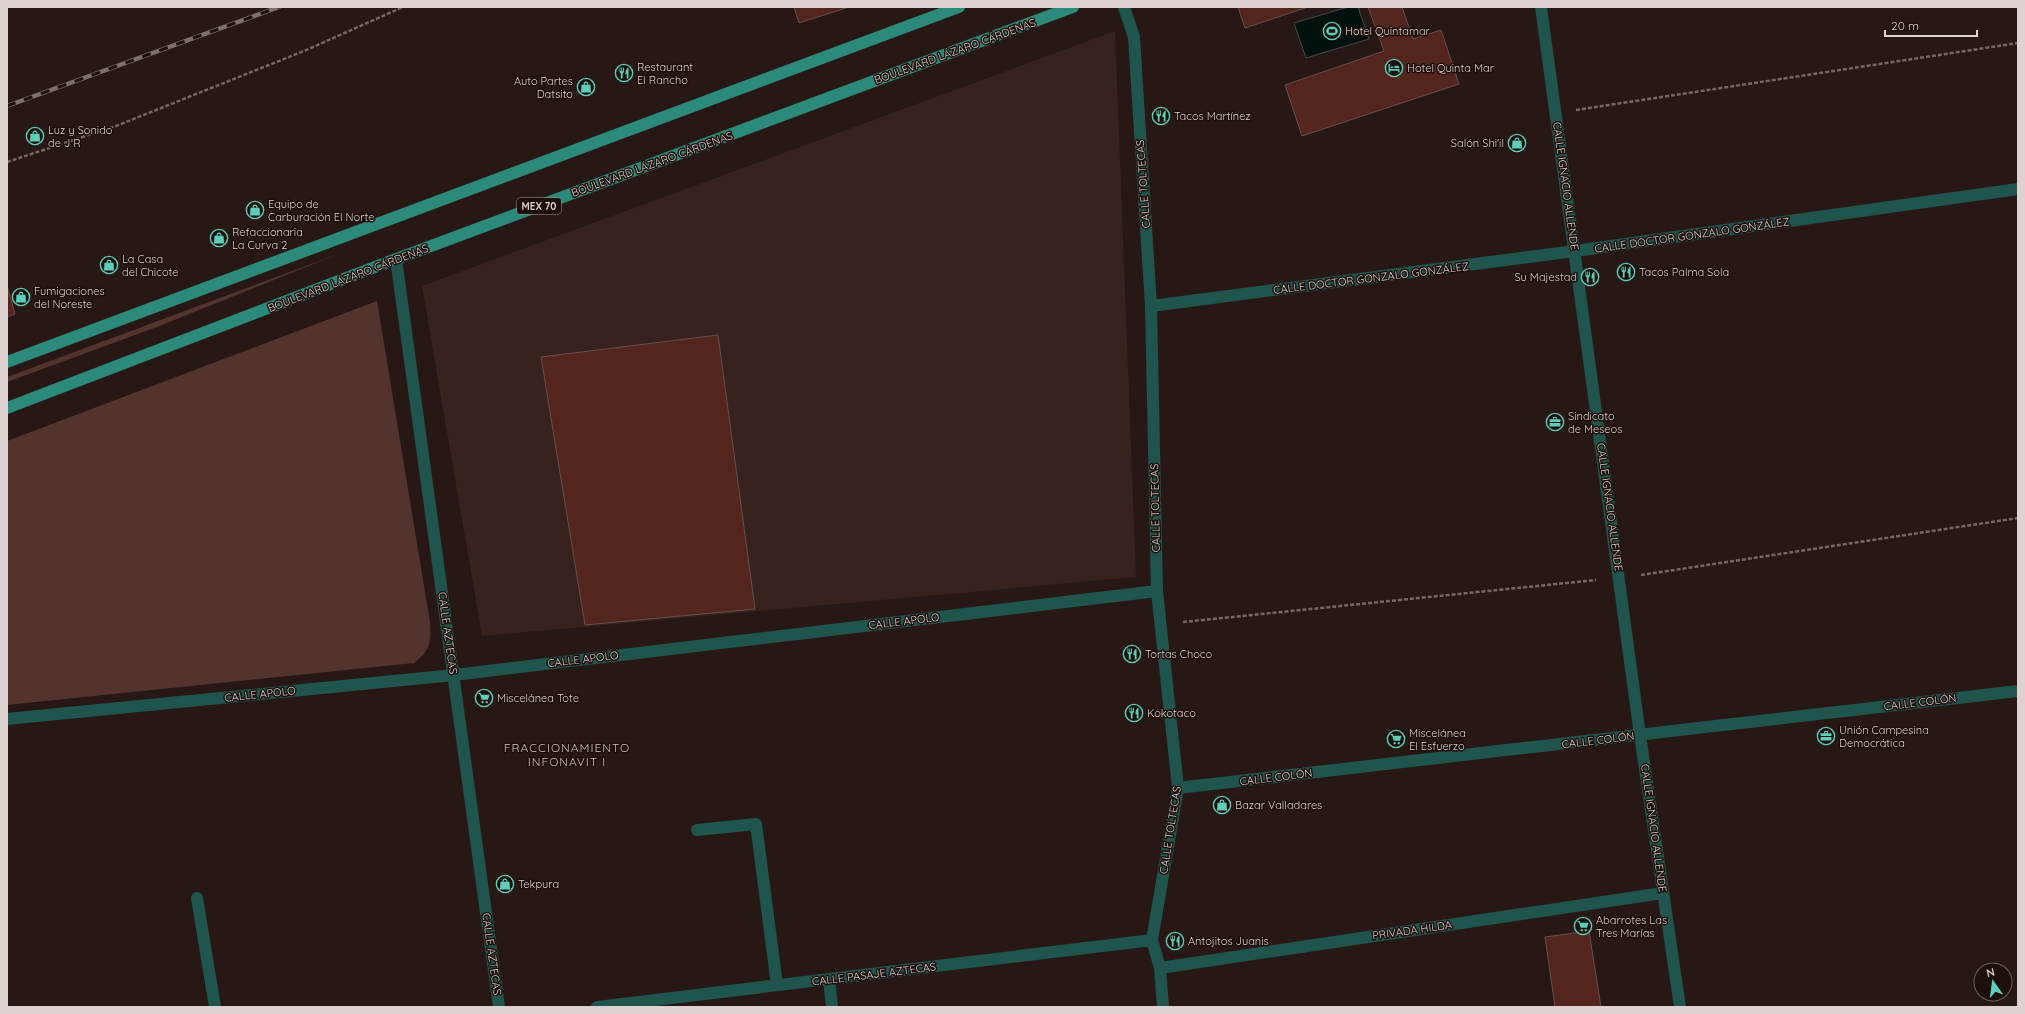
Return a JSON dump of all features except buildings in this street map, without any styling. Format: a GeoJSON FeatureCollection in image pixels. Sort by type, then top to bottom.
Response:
{"type":"FeatureCollection","features":[{"type":"Feature","properties":{"kind":"main road"},"geometry":{"type":"LineString","coordinates":[[7,362],[959,7]]}},
{"type":"Feature","properties":{"kind":"main road","name":"BOULEVARD LÁZARO CÁRDENAS"},"geometry":{"type":"LineString","coordinates":[[7,408],[396,259],[1073,7]]}},
{"type":"Feature","properties":{"kind":"street","name":"CALLE TOLTECAS"},"geometry":{"type":"LineString","coordinates":[[1124,7],[1134,37],[1151,306],[1157,591],[1178,788],[1152,940],[1160,968],[1163,1007]]}},
{"type":"Feature","properties":{"kind":"street","name":"CALLE IGNACIO ALLENDE"},"geometry":{"type":"LineString","coordinates":[[1541,7],[1620,578],[1640,735],[1680,1007]]}},
{"type":"Feature","properties":{"kind":"street","name":"CALLE DOCTOR GONZALO GONZÁLEZ"},"geometry":{"type":"LineString","coordinates":[[1151,306],[1575,251],[2018,188]]}},
{"type":"Feature","properties":{"kind":"street","name":"CALLE AZTECAS"},"geometry":{"type":"LineString","coordinates":[[396,259],[499,1007]]}},
{"type":"Feature","properties":{"kind":"street","name":"CALLE APOLO"},"geometry":{"type":"LineString","coordinates":[[7,719],[454,675],[1157,591]]}},
{"type":"Feature","properties":{"kind":"street","name":"CALLE COLÓN"},"geometry":{"type":"LineString","coordinates":[[1178,788],[2018,691]]}},
{"type":"Feature","properties":{"kind":"street"},"geometry":{"type":"LineString","coordinates":[[697,830],[756,824],[778,985]]}},
{"type":"Feature","properties":{"kind":"street","name":"PRIVADA HILDA"},"geometry":{"type":"LineString","coordinates":[[1160,968],[1663,893]]}},
{"type":"Feature","properties":{"kind":"street"},"geometry":{"type":"LineString","coordinates":[[198,898],[215,1007]]}},
{"type":"Feature","properties":{"kind":"street","name":"CALLE PASAJE AZTECAS"},"geometry":{"type":"LineString","coordinates":[[597,1007],[1152,940]]}},
{"type":"Feature","properties":{"kind":"street"},"geometry":{"type":"LineString","coordinates":[[829,980],[832,1007]]}},
{"type":"Feature","properties":{"kind":"path"},"geometry":{"type":"LineString","coordinates":[[7,162],[116,126],[304,51],[403,7]]}},
{"type":"Feature","properties":{"kind":"path"},"geometry":{"type":"LineString","coordinates":[[1556,114],[2018,43]]}},
{"type":"Feature","properties":{"kind":"path"},"geometry":{"type":"LineString","coordinates":[[1161,624],[1620,578],[2018,518]]}},
{"type":"Feature","properties":{"kind":"shaded area","name":"Hotel Quintamar"},"geometry":{"type":"Polygon","coordinates":[[[1348,7],[1358,7],[1369,39],[1306,58],[1294,23],[1348,7]]]}},
{"type":"Feature","properties":{"kind":"shaded area"},"geometry":{"type":"Polygon","coordinates":[[[1115,31],[1136,577],[482,636],[422,286],[1115,31]]]}},
{"type":"Feature","properties":{"kind":"shaded area"},"geometry":{"type":"Polygon","coordinates":[[[341,253],[157,327],[7,382],[7,377],[341,253]]]}},
{"type":"Feature","properties":{"kind":"shaded area"},"geometry":{"type":"Polygon","coordinates":[[[377,301],[430,622],[430,640],[424,654],[414,663],[7,705],[7,441],[377,301]]]}},
{"type":"Feature","properties":{"kind":"railway"},"geometry":{"type":"LineString","coordinates":[[7,106],[279,7]]}},
{"type":"Feature","properties":{"kind":"place","name":"Hotel Quintamar"},"geometry":{"type":"Point","coordinates":[1332,31]}},
{"type":"Feature","properties":{"kind":"place","name":"Hotel Quinta Mar"},"geometry":{"type":"Point","coordinates":[1394,68]}},
{"type":"Feature","properties":{"kind":"place","name":"Restaurant El Rancho"},"geometry":{"type":"Point","coordinates":[624,73]}},
{"type":"Feature","properties":{"kind":"place","name":"Auto Partes Datsito"},"geometry":{"type":"Point","coordinates":[586,87]}},
{"type":"Feature","properties":{"kind":"place","name":"Tacos Martínez"},"geometry":{"type":"Point","coordinates":[1161,116]}},
{"type":"Feature","properties":{"kind":"place","name":"Luz y Sonido de J R"},"geometry":{"type":"Point","coordinates":[35,136]}},
{"type":"Feature","properties":{"kind":"place","name":"Salón Shi'il"},"geometry":{"type":"Point","coordinates":[1517,143]}},
{"type":"Feature","properties":{"kind":"place","name":"Equipo de Carburación El Norte"},"geometry":{"type":"Point","coordinates":[255,210]}},
{"type":"Feature","properties":{"kind":"place","name":"Refaccionaria La Curva 2"},"geometry":{"type":"Point","coordinates":[219,238]}},
{"type":"Feature","properties":{"kind":"place","name":"La Casa del Chicote"},"geometry":{"type":"Point","coordinates":[109,265]}},
{"type":"Feature","properties":{"kind":"place","name":"Tacos Palma Sola"},"geometry":{"type":"Point","coordinates":[1626,272]}},
{"type":"Feature","properties":{"kind":"place","name":"Su Majestad"},"geometry":{"type":"Point","coordinates":[1590,277]}},
{"type":"Feature","properties":{"kind":"place","name":"Fumigaciones del Noreste"},"geometry":{"type":"Point","coordinates":[21,297]}},
{"type":"Feature","properties":{"kind":"place","name":"Sindicato de Meseos"},"geometry":{"type":"Point","coordinates":[1555,422]}},
{"type":"Feature","properties":{"kind":"place","name":"Tortas Choco"},"geometry":{"type":"Point","coordinates":[1132,654]}},
{"type":"Feature","properties":{"kind":"place","name":"Miscelánea Tote"},"geometry":{"type":"Point","coordinates":[484,698]}},
{"type":"Feature","properties":{"kind":"place","name":"Kokotaco"},"geometry":{"type":"Point","coordinates":[1134,713]}},
{"type":"Feature","properties":{"kind":"place","name":"Unión Campesina Democrática"},"geometry":{"type":"Point","coordinates":[1826,736]}},
{"type":"Feature","properties":{"kind":"place","name":"Miscelánea El Esfuerzo"},"geometry":{"type":"Point","coordinates":[1396,739]}},
{"type":"Feature","properties":{"kind":"place","name":"Bazar Valladares"},"geometry":{"type":"Point","coordinates":[1222,805]}},
{"type":"Feature","properties":{"kind":"place","name":"Tekpura"},"geometry":{"type":"Point","coordinates":[505,884]}},
{"type":"Feature","properties":{"kind":"place","name":"Abarrotes Las Tres Marías"},"geometry":{"type":"Point","coordinates":[1583,926]}},
{"type":"Feature","properties":{"kind":"place","name":"Antojitos Juanis"},"geometry":{"type":"Point","coordinates":[1175,941]}},
{"type":"Feature","properties":{"kind":"district","name":"FRACCIONAMIENTO INFONAVIT I"},"geometry":{"type":"Point","coordinates":[567,754]}}]}
